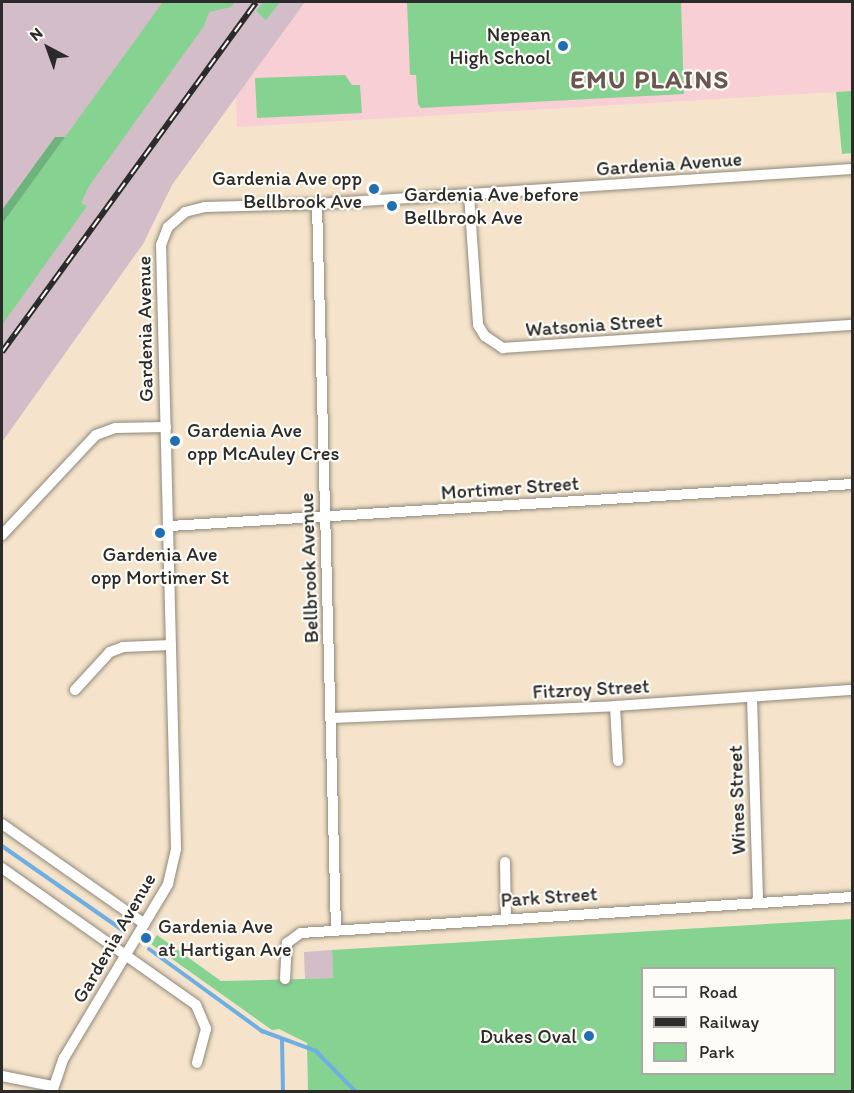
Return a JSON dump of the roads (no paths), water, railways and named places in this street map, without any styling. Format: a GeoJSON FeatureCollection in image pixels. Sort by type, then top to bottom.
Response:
{"type":"FeatureCollection","features":[{"type":"Feature","properties":{"kind":"street","name":"Gardenia Avenue"},"geometry":{"type":"LineString","coordinates":[[52,1089],[64,1058],[168,884],[176,849],[170,526],[161,245],[168,227],[185,212],[205,207],[317,204],[852,169]]}},
{"type":"Feature","properties":{"kind":"street","name":"Watsonia Street"},"geometry":{"type":"LineString","coordinates":[[468,195],[478,325],[485,336],[503,348],[852,326]]}},
{"type":"Feature","properties":{"kind":"street","name":"Bellbrook Avenue"},"geometry":{"type":"LineString","coordinates":[[317,204],[336,930]]}},
{"type":"Feature","properties":{"kind":"street"},"geometry":{"type":"LineString","coordinates":[[2,535],[96,435],[115,428],[166,427]]}},
{"type":"Feature","properties":{"kind":"street","name":"Mortimer Street"},"geometry":{"type":"LineString","coordinates":[[170,526],[852,484]]}},
{"type":"Feature","properties":{"kind":"street"},"geometry":{"type":"LineString","coordinates":[[75,690],[110,652],[123,647],[171,645]]}},
{"type":"Feature","properties":{"kind":"street","name":"Fitzroy Street"},"geometry":{"type":"LineString","coordinates":[[332,718],[615,706],[852,690]]}},
{"type":"Feature","properties":{"kind":"street","name":"Wines Street"},"geometry":{"type":"LineString","coordinates":[[752,697],[758,902]]}},
{"type":"Feature","properties":{"kind":"street"},"geometry":{"type":"LineString","coordinates":[[615,706],[618,761]]}},
{"type":"Feature","properties":{"kind":"street"},"geometry":{"type":"LineString","coordinates":[[2,824],[145,924]]}},
{"type":"Feature","properties":{"kind":"street"},"geometry":{"type":"LineString","coordinates":[[505,862],[506,919]]}},
{"type":"Feature","properties":{"kind":"street"},"geometry":{"type":"LineString","coordinates":[[2,868],[199,1009],[206,1029],[197,1063]]}},
{"type":"Feature","properties":{"kind":"street","name":"Park Street"},"geometry":{"type":"LineString","coordinates":[[285,979],[285,950],[289,939],[301,933],[852,897]]}},
{"type":"Feature","properties":{"kind":"street"},"geometry":{"type":"LineString","coordinates":[[2,1076],[52,1089]]}},
{"type":"Feature","properties":{"kind":"waterway"},"geometry":{"type":"LineString","coordinates":[[2,846],[124,931]]}},
{"type":"Feature","properties":{"kind":"waterway"},"geometry":{"type":"LineString","coordinates":[[149,949],[262,1031],[316,1051],[356,1092]]}},
{"type":"Feature","properties":{"kind":"waterway"},"geometry":{"type":"LineString","coordinates":[[282,1040],[283,1092]]}},
{"type":"Feature","properties":{"kind":"railway"},"geometry":{"type":"LineString","coordinates":[[2,352],[256,2]]}},
{"type":"Feature","properties":{"kind":"place","name":"Nepean High School"},"geometry":{"type":"Point","coordinates":[563,46]}},
{"type":"Feature","properties":{"kind":"place","name":"Gardenia Ave opp Bellbrook Ave"},"geometry":{"type":"Point","coordinates":[374,189]}},
{"type":"Feature","properties":{"kind":"place","name":"Gardenia Ave before Bellbrook Ave"},"geometry":{"type":"Point","coordinates":[392,206]}},
{"type":"Feature","properties":{"kind":"place","name":"Gardenia Ave opp McAuley Cres"},"geometry":{"type":"Point","coordinates":[175,441]}},
{"type":"Feature","properties":{"kind":"place","name":"Gardenia Ave opp Mortimer St"},"geometry":{"type":"Point","coordinates":[160,533]}},
{"type":"Feature","properties":{"kind":"place","name":"Gardenia Ave at Hartigan Ave"},"geometry":{"type":"Point","coordinates":[146,938]}},
{"type":"Feature","properties":{"kind":"place","name":"Dukes Oval"},"geometry":{"type":"Point","coordinates":[589,1036]}},
{"type":"Feature","properties":{"kind":"district","name":"EMU PLAINS"},"geometry":{"type":"Point","coordinates":[650,80]}}]}
